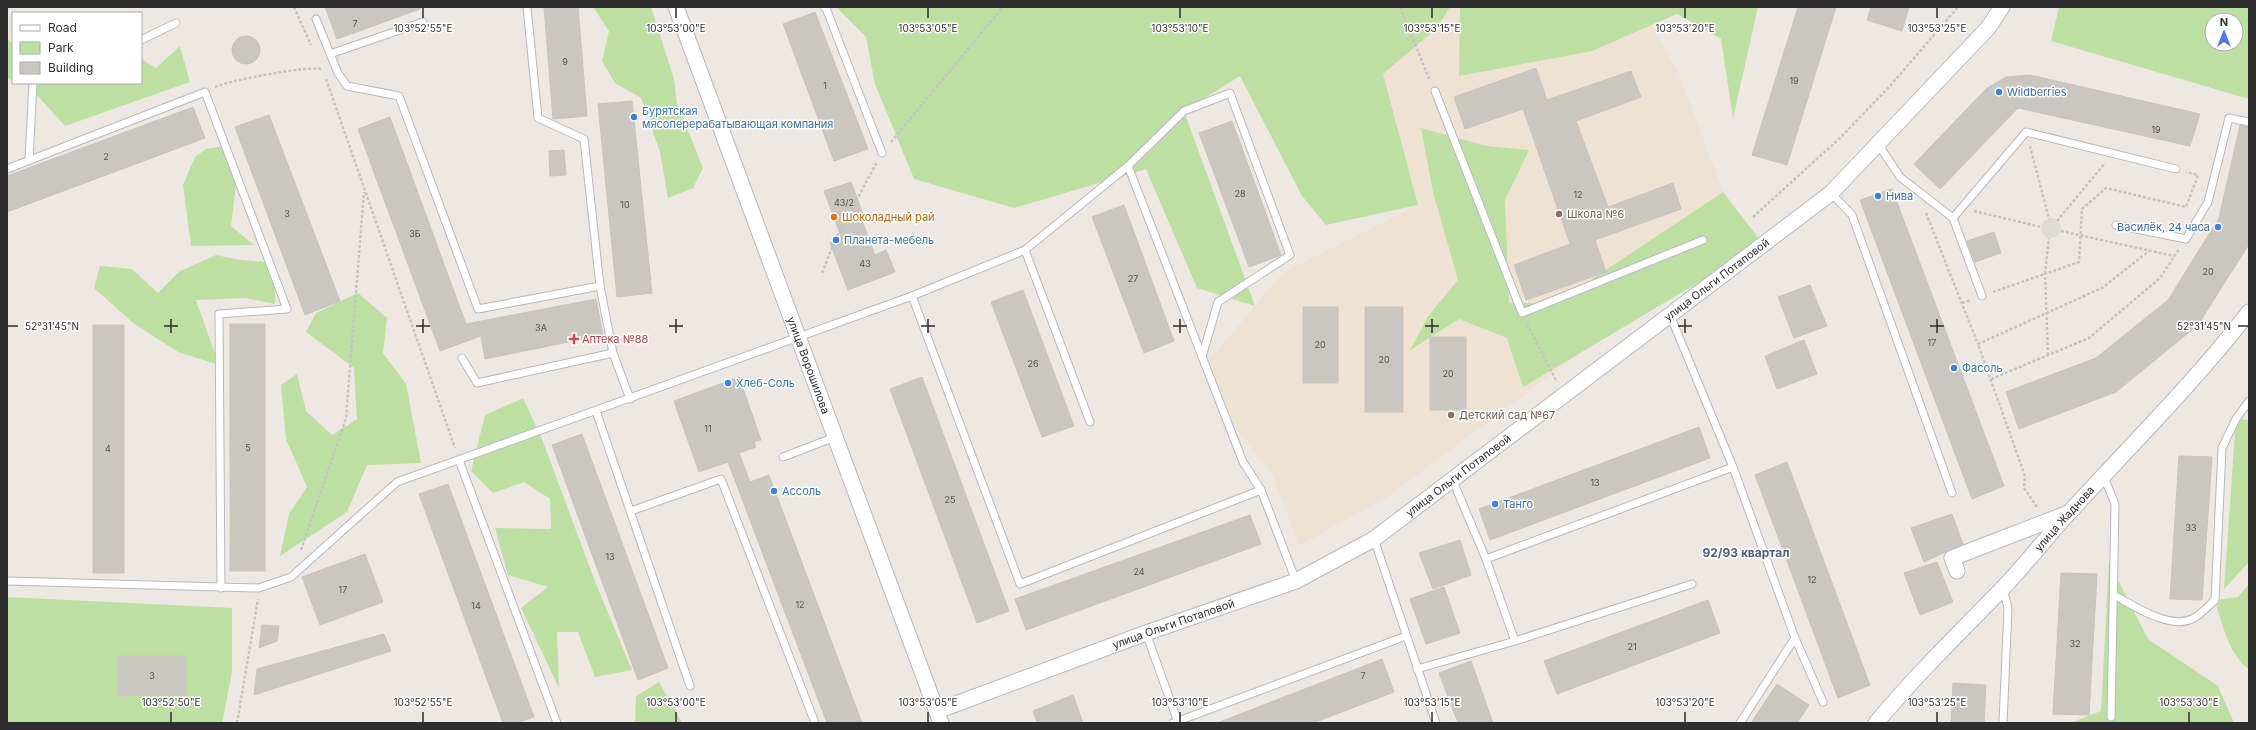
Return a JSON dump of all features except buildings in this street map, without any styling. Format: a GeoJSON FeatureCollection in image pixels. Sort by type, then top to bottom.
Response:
{"type":"FeatureCollection","features":[{"type":"Feature","properties":{"kind":"street","name":"улица Ворошилова"},"geometry":{"type":"LineString","coordinates":[[676,7],[939,717]]}},
{"type":"Feature","properties":{"kind":"street","name":"улица Ольги Потаповой"},"geometry":{"type":"LineString","coordinates":[[939,717],[1146,633],[1296,581],[1374,539],[1453,481],[1831,193],[1988,28],[2002,7]]}},
{"type":"Feature","properties":{"kind":"street","name":"улица Жаднова"},"geometry":{"type":"LineString","coordinates":[[1876,723],[1899,694],[2003,588],[2069,513],[2104,477],[2229,338],[2249,312]]}},
{"type":"Feature","properties":{"kind":"street"},"geometry":{"type":"LineString","coordinates":[[1957,572],[1952,558],[2069,513]]}},
{"type":"Feature","properties":{"kind":"lane"},"geometry":{"type":"LineString","coordinates":[[527,7],[538,118],[584,139],[600,286],[613,354],[630,399]]}},
{"type":"Feature","properties":{"kind":"lane"},"geometry":{"type":"LineString","coordinates":[[824,7],[826,8],[882,153]]}},
{"type":"Feature","properties":{"kind":"lane"},"geometry":{"type":"LineString","coordinates":[[316,19],[338,73],[347,86],[400,96],[478,309],[600,286]]}},
{"type":"Feature","properties":{"kind":"lane"},"geometry":{"type":"LineString","coordinates":[[330,54],[423,22]]}},
{"type":"Feature","properties":{"kind":"lane"},"geometry":{"type":"LineString","coordinates":[[142,40],[176,23]]}},
{"type":"Feature","properties":{"kind":"lane"},"geometry":{"type":"LineString","coordinates":[[30,160],[33,84]]}},
{"type":"Feature","properties":{"kind":"lane"},"geometry":{"type":"LineString","coordinates":[[1435,91],[1522,313],[1704,240]]}},
{"type":"Feature","properties":{"kind":"lane"},"geometry":{"type":"LineString","coordinates":[[7,169],[205,92],[287,309],[219,314],[221,588]]}},
{"type":"Feature","properties":{"kind":"lane"},"geometry":{"type":"LineString","coordinates":[[7,581],[259,588],[291,577],[397,482],[912,296],[1025,250],[1128,166],[1184,111],[1230,93],[1290,255],[1218,302],[1202,357]]}},
{"type":"Feature","properties":{"kind":"lane"},"geometry":{"type":"LineString","coordinates":[[2116,225],[2186,239],[2208,202],[2229,118],[2249,122]]}},
{"type":"Feature","properties":{"kind":"lane"},"geometry":{"type":"LineString","coordinates":[[1953,218],[2026,132],[2176,169]]}},
{"type":"Feature","properties":{"kind":"lane"},"geometry":{"type":"LineString","coordinates":[[1878,144],[1900,177],[1953,218],[1982,296]]}},
{"type":"Feature","properties":{"kind":"lane"},"geometry":{"type":"LineString","coordinates":[[1128,166],[1243,462],[1261,490],[1296,581]]}},
{"type":"Feature","properties":{"kind":"lane"},"geometry":{"type":"LineString","coordinates":[[1831,193],[1852,215],[1952,493]]}},
{"type":"Feature","properties":{"kind":"lane"},"geometry":{"type":"LineString","coordinates":[[1025,250],[1090,422]]}},
{"type":"Feature","properties":{"kind":"lane"},"geometry":{"type":"LineString","coordinates":[[912,296],[1020,584],[1261,490]]}},
{"type":"Feature","properties":{"kind":"lane"},"geometry":{"type":"LineString","coordinates":[[1670,315],[1732,467],[1795,638],[1823,702]]}},
{"type":"Feature","properties":{"kind":"lane"},"geometry":{"type":"LineString","coordinates":[[462,358],[477,383],[613,354]]}},
{"type":"Feature","properties":{"kind":"lane"},"geometry":{"type":"LineString","coordinates":[[2114,595],[2161,619],[2183,623],[2194,618],[2215,600],[2222,448],[2236,419],[2249,401]]}},
{"type":"Feature","properties":{"kind":"lane"},"geometry":{"type":"LineString","coordinates":[[596,411],[690,686]]}},
{"type":"Feature","properties":{"kind":"lane"},"geometry":{"type":"LineString","coordinates":[[783,457],[835,437]]}},
{"type":"Feature","properties":{"kind":"lane"},"geometry":{"type":"LineString","coordinates":[[459,460],[557,723]]}},
{"type":"Feature","properties":{"kind":"lane"},"geometry":{"type":"LineString","coordinates":[[1486,559],[1732,467]]}},
{"type":"Feature","properties":{"kind":"lane"},"geometry":{"type":"LineString","coordinates":[[2104,477],[2115,504],[2111,717]]}},
{"type":"Feature","properties":{"kind":"lane"},"geometry":{"type":"LineString","coordinates":[[631,511],[721,479],[815,723]]}},
{"type":"Feature","properties":{"kind":"lane"},"geometry":{"type":"LineString","coordinates":[[1453,481],[1486,559],[1515,641]]}},
{"type":"Feature","properties":{"kind":"lane"},"geometry":{"type":"LineString","coordinates":[[1374,539],[1436,723]]}},
{"type":"Feature","properties":{"kind":"lane"},"geometry":{"type":"LineString","coordinates":[[1417,669],[1515,641],[1692,584]]}},
{"type":"Feature","properties":{"kind":"lane"},"geometry":{"type":"LineString","coordinates":[[2003,588],[2008,608],[2003,723]]}},
{"type":"Feature","properties":{"kind":"lane"},"geometry":{"type":"LineString","coordinates":[[1146,633],[1176,722],[1406,636]]}},
{"type":"Feature","properties":{"kind":"lane"},"geometry":{"type":"LineString","coordinates":[[1740,723],[1795,638]]}},
{"type":"Feature","properties":{"kind":"path"},"geometry":{"type":"LineString","coordinates":[[294,7],[313,48]]}},
{"type":"Feature","properties":{"kind":"path"},"geometry":{"type":"LineString","coordinates":[[822,273],[834,240],[882,153],[1003,7]]}},
{"type":"Feature","properties":{"kind":"path"},"geometry":{"type":"LineString","coordinates":[[1400,7],[1435,91]]}},
{"type":"Feature","properties":{"kind":"path"},"geometry":{"type":"LineString","coordinates":[[1753,217],[1840,138],[1890,86],[1958,7]]}},
{"type":"Feature","properties":{"kind":"path"},"geometry":{"type":"LineString","coordinates":[[319,61],[459,460]]}},
{"type":"Feature","properties":{"kind":"path"},"geometry":{"type":"LineString","coordinates":[[205,92],[224,83],[322,68],[338,73]]}},
{"type":"Feature","properties":{"kind":"path"},"geometry":{"type":"LineString","coordinates":[[2026,132],[2049,218]]}},
{"type":"Feature","properties":{"kind":"path"},"geometry":{"type":"LineString","coordinates":[[2058,221],[2113,154]]}},
{"type":"Feature","properties":{"kind":"path"},"geometry":{"type":"LineString","coordinates":[[1962,303],[2079,262],[2082,236],[2082,209],[2106,188],[2186,207],[2198,175],[2176,169]]}},
{"type":"Feature","properties":{"kind":"path"},"geometry":{"type":"LineString","coordinates":[[291,577],[346,418],[364,189]]}},
{"type":"Feature","properties":{"kind":"path"},"geometry":{"type":"LineString","coordinates":[[1917,190],[1991,379],[2025,476],[2024,488],[2046,522]]}},
{"type":"Feature","properties":{"kind":"path"},"geometry":{"type":"LineString","coordinates":[[1962,208],[2041,227]]}},
{"type":"Feature","properties":{"kind":"path"},"geometry":{"type":"LineString","coordinates":[[2061,231],[2174,256]]}},
{"type":"Feature","properties":{"kind":"path"},"geometry":{"type":"LineString","coordinates":[[2048,355],[2045,274],[2049,238]]}},
{"type":"Feature","properties":{"kind":"path"},"geometry":{"type":"LineString","coordinates":[[1991,379],[2090,338],[2160,278],[2186,239]]}},
{"type":"Feature","properties":{"kind":"path"},"geometry":{"type":"LineString","coordinates":[[1978,344],[2102,288],[2149,251]]}},
{"type":"Feature","properties":{"kind":"path"},"geometry":{"type":"LineString","coordinates":[[1522,313],[1564,396]]}},
{"type":"Feature","properties":{"kind":"path"},"geometry":{"type":"LineString","coordinates":[[237,723],[259,588]]}},
{"type":"Feature","properties":{"kind":"shaded area"},"geometry":{"type":"Polygon","coordinates":[[[1642,7],[1679,74],[1739,234],[1389,496],[1299,546],[1272,474],[1234,426],[1209,360],[1284,272],[1418,205],[1361,65],[1421,43],[1411,8],[1642,7]]]}},
{"type":"Feature","properties":{"kind":"shaded area"},"geometry":{"type":"Polygon","coordinates":[[[2051,218],[2058,221],[2061,228],[2058,235],[2051,238],[2044,235],[2041,228],[2044,221],[2051,218]]]}},
{"type":"Feature","properties":{"kind":"green space"},"geometry":{"type":"Polygon","coordinates":[[[593,7],[651,7],[674,79],[677,103],[703,168],[693,188],[668,198],[660,152],[641,98],[615,83],[602,61],[609,31],[593,7]]]}},
{"type":"Feature","properties":{"kind":"green space"},"geometry":{"type":"Polygon","coordinates":[[[836,7],[1450,7],[1436,29],[1383,74],[1418,205],[1326,225],[1302,196],[1240,76],[1184,111],[1255,306],[1197,288],[1146,169],[1014,208],[914,179],[875,84],[866,37],[836,7]]]}},
{"type":"Feature","properties":{"kind":"green space"},"geometry":{"type":"Polygon","coordinates":[[[1460,7],[1758,7],[1733,118],[1721,39],[1677,14],[1592,51],[1459,76],[1460,7]]]}},
{"type":"Feature","properties":{"kind":"green space"},"geometry":{"type":"Polygon","coordinates":[[[2059,7],[2249,7],[2249,99],[2051,41],[2059,7]]]}},
{"type":"Feature","properties":{"kind":"green space"},"geometry":{"type":"Polygon","coordinates":[[[7,38],[12,43],[12,80],[7,78],[7,38]]]}},
{"type":"Feature","properties":{"kind":"green space"},"geometry":{"type":"Polygon","coordinates":[[[180,46],[190,82],[65,126],[36,94],[38,84],[142,84],[142,60],[156,68],[180,46]]]}},
{"type":"Feature","properties":{"kind":"green space"},"geometry":{"type":"Polygon","coordinates":[[[1421,128],[1487,146],[1529,150],[1505,200],[1509,303],[1556,303],[1723,192],[1763,244],[1523,387],[1507,338],[1459,319],[1410,350],[1429,315],[1458,280],[1433,192],[1421,128]]]}},
{"type":"Feature","properties":{"kind":"green space"},"geometry":{"type":"Polygon","coordinates":[[[223,146],[237,176],[231,226],[254,245],[191,246],[183,185],[195,157],[206,149],[223,146]]]}},
{"type":"Feature","properties":{"kind":"green space"},"geometry":{"type":"Polygon","coordinates":[[[216,255],[241,260],[275,263],[275,304],[245,298],[196,300],[219,365],[178,352],[133,323],[94,288],[100,266],[132,269],[158,293],[180,271],[216,255]]]}},
{"type":"Feature","properties":{"kind":"green space"},"geometry":{"type":"Polygon","coordinates":[[[358,293],[387,318],[383,353],[406,384],[421,463],[367,465],[347,512],[280,556],[289,514],[307,487],[286,439],[281,385],[297,374],[306,411],[332,435],[357,419],[354,368],[306,332],[316,313],[358,293]]]}},
{"type":"Feature","properties":{"kind":"green space"},"geometry":{"type":"Polygon","coordinates":[[[523,398],[542,439],[596,584],[632,670],[595,677],[578,632],[557,632],[559,688],[521,608],[548,587],[508,575],[495,528],[551,529],[550,499],[524,482],[493,493],[471,471],[485,415],[523,398]]]}},
{"type":"Feature","properties":{"kind":"green space"},"geometry":{"type":"Polygon","coordinates":[[[2236,419],[2249,420],[2249,562],[2224,589],[2236,419]]]}},
{"type":"Feature","properties":{"kind":"green space"},"geometry":{"type":"Polygon","coordinates":[[[2109,562],[2148,639],[2218,686],[2234,723],[2070,723],[2101,711],[2109,562]]]}},
{"type":"Feature","properties":{"kind":"green space"},"geometry":{"type":"Polygon","coordinates":[[[2249,584],[2249,669],[2242,663],[2231,647],[2223,628],[2215,600],[2238,597],[2249,584]]]}},
{"type":"Feature","properties":{"kind":"green space"},"geometry":{"type":"Polygon","coordinates":[[[7,597],[232,608],[232,672],[222,723],[7,723],[7,597]]]}},
{"type":"Feature","properties":{"kind":"green space"},"geometry":{"type":"Polygon","coordinates":[[[659,682],[682,723],[635,723],[636,696],[659,682]]]}},
{"type":"Feature","properties":{"kind":"place","name":"Wildberries"},"geometry":{"type":"Point","coordinates":[1999,92]}},
{"type":"Feature","properties":{"kind":"place","name":"Бурятская мясоперерабатывающая компания"},"geometry":{"type":"Point","coordinates":[634,117]}},
{"type":"Feature","properties":{"kind":"place","name":"Нива"},"geometry":{"type":"Point","coordinates":[1878,196]}},
{"type":"Feature","properties":{"kind":"place","name":"Школа №6"},"geometry":{"type":"Point","coordinates":[1559,214]}},
{"type":"Feature","properties":{"kind":"place","name":"Шоколадный рай"},"geometry":{"type":"Point","coordinates":[834,217]}},
{"type":"Feature","properties":{"kind":"place","name":"Василёк, 24 часа"},"geometry":{"type":"Point","coordinates":[2218,227]}},
{"type":"Feature","properties":{"kind":"place","name":"Планета-мебель"},"geometry":{"type":"Point","coordinates":[836,240]}},
{"type":"Feature","properties":{"kind":"place","name":"Аптека №88"},"geometry":{"type":"Point","coordinates":[574,339]}},
{"type":"Feature","properties":{"kind":"place","name":"Фасоль"},"geometry":{"type":"Point","coordinates":[1954,368]}},
{"type":"Feature","properties":{"kind":"place","name":"Хлеб-Соль"},"geometry":{"type":"Point","coordinates":[728,383]}},
{"type":"Feature","properties":{"kind":"place","name":"Детский сад №67"},"geometry":{"type":"Point","coordinates":[1451,415]}},
{"type":"Feature","properties":{"kind":"place","name":"Ассоль"},"geometry":{"type":"Point","coordinates":[774,491]}},
{"type":"Feature","properties":{"kind":"place","name":"Танго"},"geometry":{"type":"Point","coordinates":[1495,504]}},
{"type":"Feature","properties":{"kind":"district","name":"92/93 квартал"},"geometry":{"type":"Point","coordinates":[1746,553]}}]}
